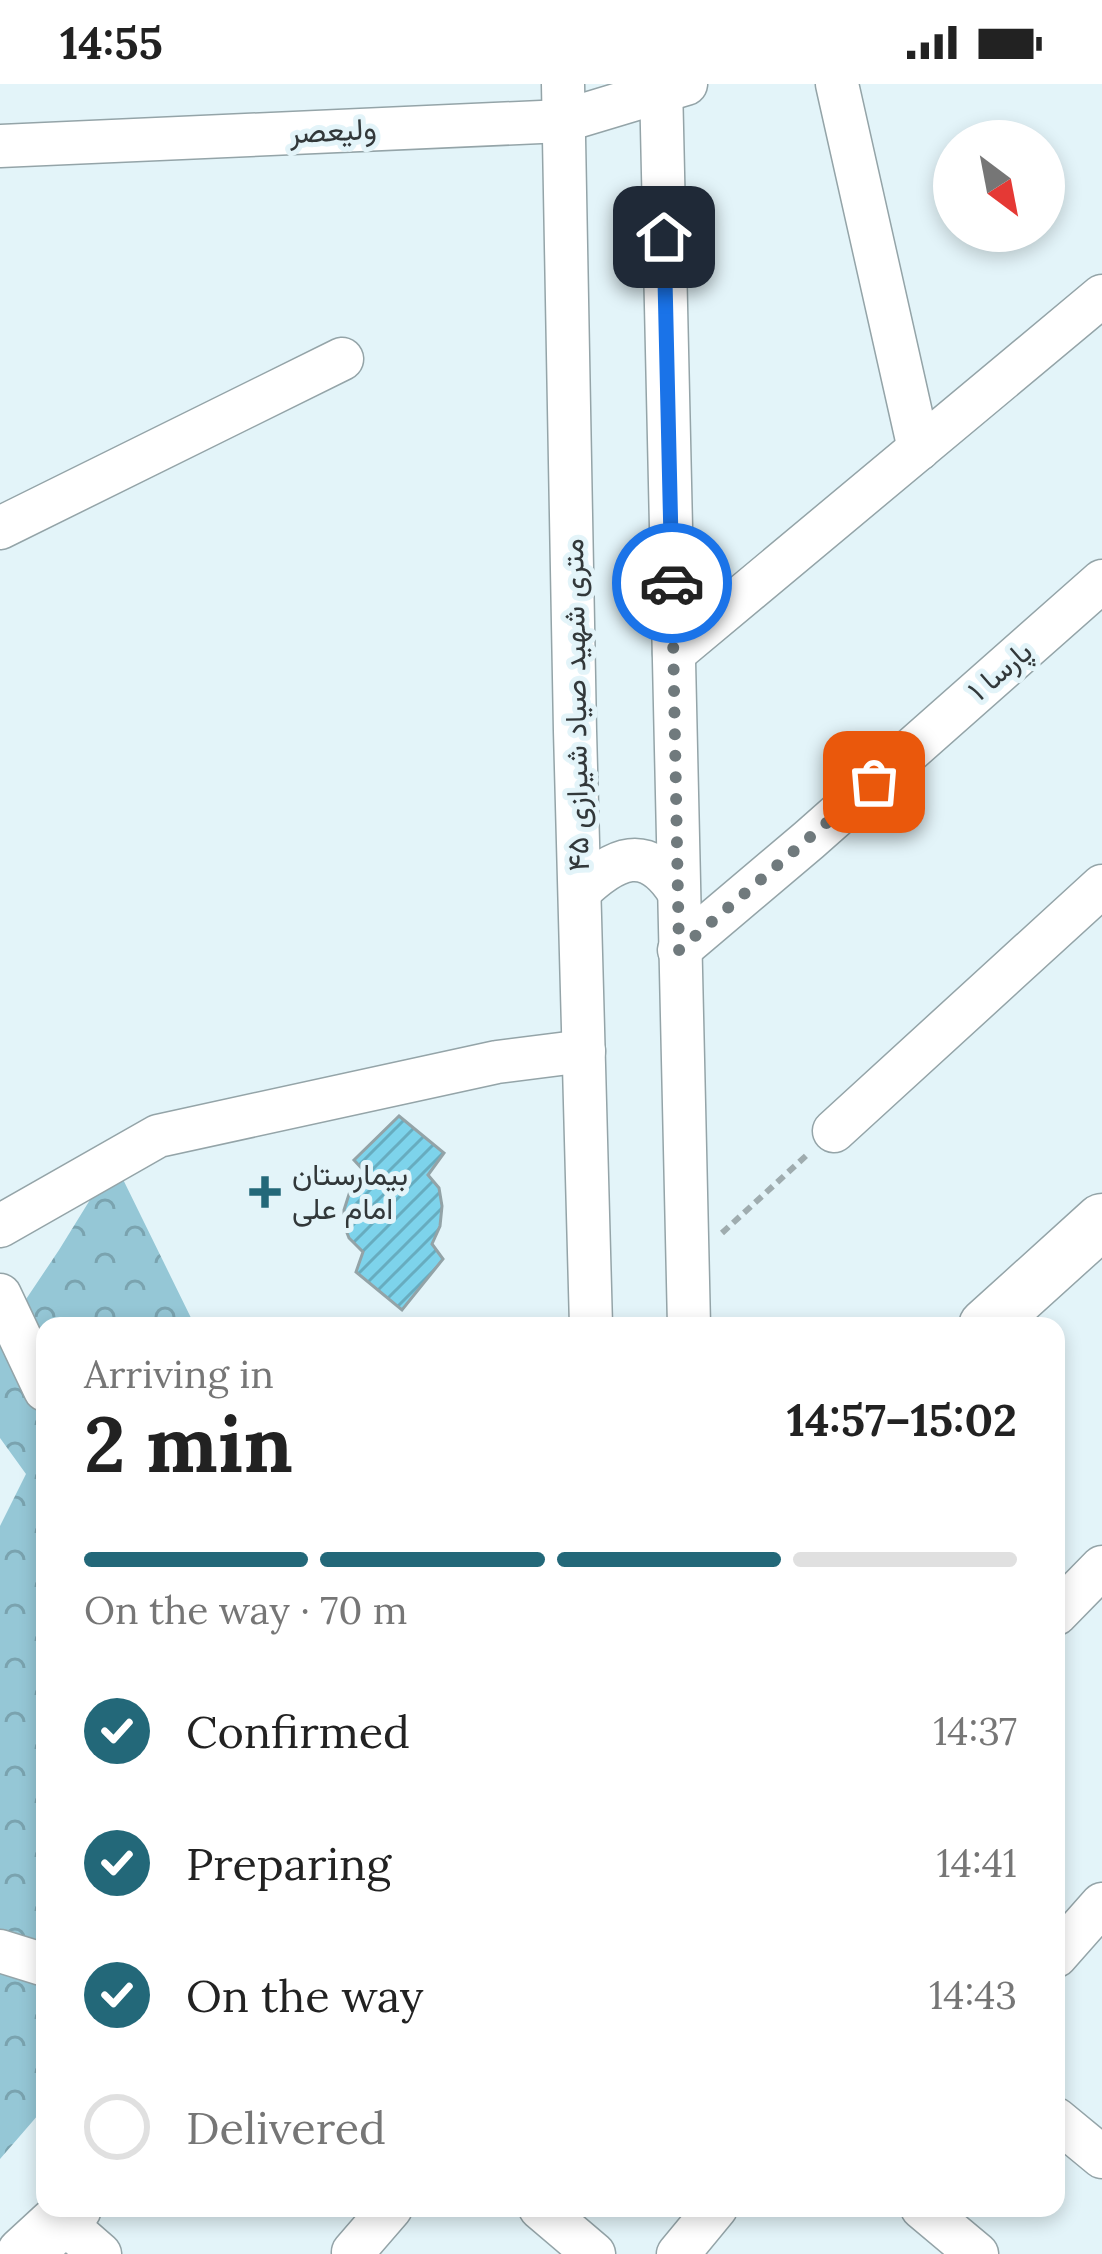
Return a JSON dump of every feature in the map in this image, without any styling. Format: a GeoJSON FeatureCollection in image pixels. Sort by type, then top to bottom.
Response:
{"type":"FeatureCollection","features":[{"type":"Feature","properties":{"kind":"main road"},"geometry":{"type":"LineString","coordinates":[[996,1317],[1102,1221]]}},
{"type":"Feature","properties":{"kind":"main road"},"geometry":{"type":"LineString","coordinates":[[1044,1317],[1102,1265]]}},
{"type":"Feature","properties":{"kind":"main road"},"geometry":{"type":"LineString","coordinates":[[0,2229],[61,2225]]}},
{"type":"Feature","properties":{"kind":"street"},"geometry":{"type":"LineString","coordinates":[[837,84],[919,449]]}},
{"type":"Feature","properties":{"kind":"street"},"geometry":{"type":"LineString","coordinates":[[670,86],[674,653],[689,1317]]}},
{"type":"Feature","properties":{"kind":"street","name":"ولیعصر"},"geometry":{"type":"LineString","coordinates":[[0,146],[563,103],[670,86]]}},
{"type":"Feature","properties":{"kind":"street","name":"۴۵ متری شهید صیاد شیرازی"},"geometry":{"type":"LineString","coordinates":[[563,103],[591,1317]]}},
{"type":"Feature","properties":{"kind":"street"},"geometry":{"type":"LineString","coordinates":[[674,653],[1102,296]]}},
{"type":"Feature","properties":{"kind":"street"},"geometry":{"type":"LineString","coordinates":[[0,527],[342,359]]}},
{"type":"Feature","properties":{"kind":"street","name":"پارسا ۱"},"geometry":{"type":"LineString","coordinates":[[679,950],[1102,581]]}},
{"type":"Feature","properties":{"kind":"street"},"geometry":{"type":"LineString","coordinates":[[580,891],[608,866],[623,860],[656,866],[678,891]]}},
{"type":"Feature","properties":{"kind":"street"},"geometry":{"type":"LineString","coordinates":[[834,1131],[1102,886]]}},
{"type":"Feature","properties":{"kind":"street"},"geometry":{"type":"LineString","coordinates":[[0,1226],[158,1136],[497,1063],[584,1051]]}},
{"type":"Feature","properties":{"kind":"street"},"geometry":{"type":"LineString","coordinates":[[3,1311],[36,1373]]}},
{"type":"Feature","properties":{"kind":"street"},"geometry":{"type":"LineString","coordinates":[[1065,1605],[1102,1567]]}},
{"type":"Feature","properties":{"kind":"street"},"geometry":{"type":"LineString","coordinates":[[1065,1946],[1102,1904]]}},
{"type":"Feature","properties":{"kind":"street"},"geometry":{"type":"LineString","coordinates":[[1065,2126],[1102,2157]]}},
{"type":"Feature","properties":{"kind":"street"},"geometry":{"type":"LineString","coordinates":[[353,2252],[383,2217]]}},
{"type":"Feature","properties":{"kind":"street"},"geometry":{"type":"LineString","coordinates":[[551,2217],[594,2254]]}},
{"type":"Feature","properties":{"kind":"street"},"geometry":{"type":"LineString","coordinates":[[678,2254],[709,2217]]}},
{"type":"Feature","properties":{"kind":"street"},"geometry":{"type":"LineString","coordinates":[[933,2217],[976,2254]]}},
{"type":"Feature","properties":{"kind":"path"},"geometry":{"type":"LineString","coordinates":[[688,1264],[834,1131]]}},
{"type":"Feature","properties":{"kind":"green space"},"geometry":{"type":"Polygon","coordinates":[[[114,1161],[191,1317],[36,1317],[36,2117],[0,2159],[0,1526],[26,1474],[0,1438],[0,1338],[114,1161]]]}},
{"type":"Feature","properties":{"kind":"building"},"geometry":{"type":"Polygon","coordinates":[[[399,1116],[444,1153],[428,1175],[439,1188],[440,1226],[432,1244],[443,1259],[402,1310],[356,1272],[363,1252],[344,1225],[351,1188],[366,1173],[354,1160],[399,1116]]]}},
{"type":"Feature","properties":{"kind":"way so far"},"geometry":{"type":"LineString","coordinates":[[672,583],[679,950],[874,782]]}},
{"type":"Feature","properties":{"kind":"place","name":"بیمارستان امام علی"},"geometry":{"type":"Point","coordinates":[265,1192]}},
{"type":"Feature","properties":{"kind":"route"},"geometry":{"type":"LineString","coordinates":[[664,237],[672,583]]}}]}
